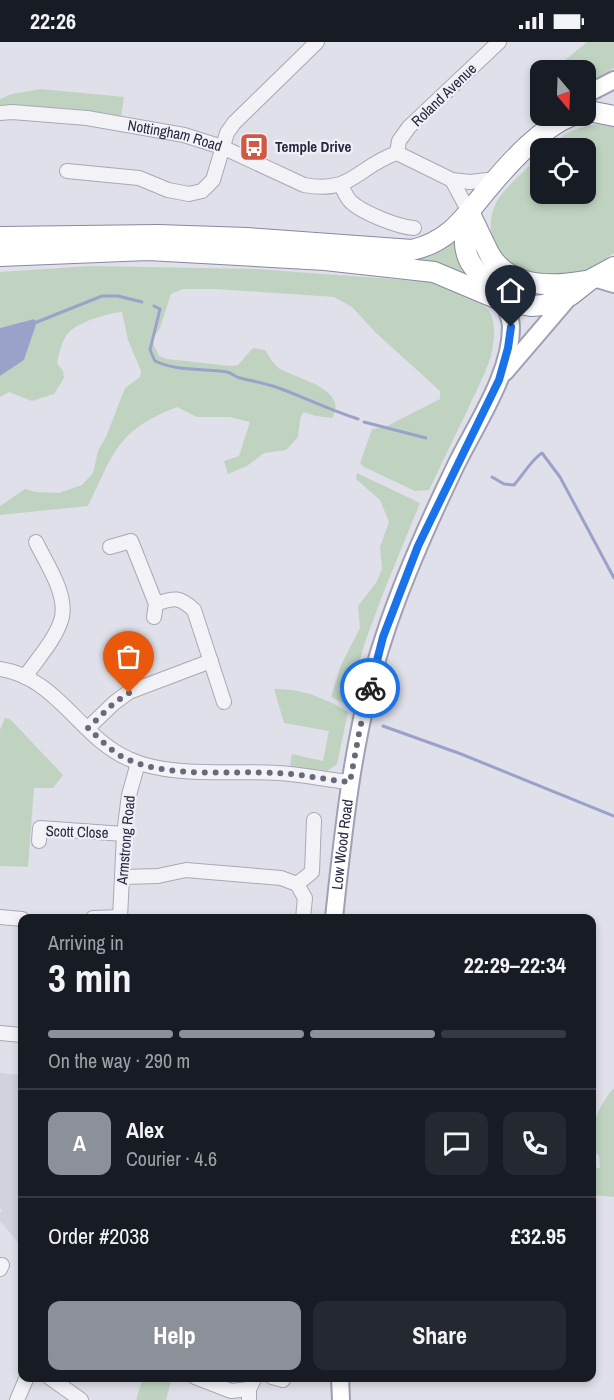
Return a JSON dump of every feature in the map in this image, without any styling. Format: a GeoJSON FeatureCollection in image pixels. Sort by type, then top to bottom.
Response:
{"type":"FeatureCollection","features":[{"type":"Feature","properties":{"kind":"highway"},"geometry":{"type":"LineString","coordinates":[[596,112],[614,116]]}},
{"type":"Feature","properties":{"kind":"highway"},"geometry":{"type":"LineString","coordinates":[[0,237],[158,235],[247,238],[412,250],[429,246],[444,238],[496,179],[551,126]]}},
{"type":"Feature","properties":{"kind":"highway"},"geometry":{"type":"LineString","coordinates":[[483,196],[481,224],[483,238]]}},
{"type":"Feature","properties":{"kind":"highway"},"geometry":{"type":"LineString","coordinates":[[469,212],[491,256],[513,276],[545,285],[565,285],[592,279]]}},
{"type":"Feature","properties":{"kind":"highway"},"geometry":{"type":"LineString","coordinates":[[469,212],[464,235],[466,255],[471,265],[494,287],[503,301]]}},
{"type":"Feature","properties":{"kind":"highway"},"geometry":{"type":"LineString","coordinates":[[0,256],[148,250],[325,260],[434,272],[503,301],[520,305],[544,305],[571,295],[592,279],[614,267]]}},
{"type":"Feature","properties":{"kind":"main road"},"geometry":{"type":"LineString","coordinates":[[596,89],[614,80]]}},
{"type":"Feature","properties":{"kind":"main road"},"geometry":{"type":"LineString","coordinates":[[592,279],[614,284]]}},
{"type":"Feature","properties":{"kind":"main road"},"geometry":{"type":"LineString","coordinates":[[499,380],[571,295]]}},
{"type":"Feature","properties":{"kind":"main road","name":"Low Wood Road"},"geometry":{"type":"LineString","coordinates":[[334,914],[350,782],[360,728],[383,637],[418,546],[499,380],[511,327],[503,301]]}},
{"type":"Feature","properties":{"kind":"main road"},"geometry":{"type":"LineString","coordinates":[[340,1382],[341,1400]]}},
{"type":"Feature","properties":{"kind":"street"},"geometry":{"type":"LineString","coordinates":[[67,171],[139,178],[168,190],[189,194],[202,191],[213,180],[226,134],[234,123],[317,42]]}},
{"type":"Feature","properties":{"kind":"street","name":"Roland Avenue"},"geometry":{"type":"LineString","coordinates":[[396,153],[399,141],[409,127],[499,42]]}},
{"type":"Feature","properties":{"kind":"street","name":"Nottingham Road"},"geometry":{"type":"LineString","coordinates":[[0,113],[46,114],[119,123],[184,135],[222,147],[304,186],[318,188],[341,185]]}},
{"type":"Feature","properties":{"kind":"street"},"geometry":{"type":"LineString","coordinates":[[414,228],[363,210],[347,197],[341,185],[374,162],[396,153],[423,164],[452,180],[470,182],[496,179]]}},
{"type":"Feature","properties":{"kind":"street"},"geometry":{"type":"LineString","coordinates":[[452,180],[469,212]]}},
{"type":"Feature","properties":{"kind":"street"},"geometry":{"type":"LineString","coordinates":[[110,547],[131,541],[155,610],[173,598],[185,601],[194,610],[224,702]]}},
{"type":"Feature","properties":{"kind":"street"},"geometry":{"type":"LineString","coordinates":[[25,677],[54,635],[62,615],[58,587],[36,542]]}},
{"type":"Feature","properties":{"kind":"street"},"geometry":{"type":"LineString","coordinates":[[88,728],[114,703],[129,693],[211,661]]}},
{"type":"Feature","properties":{"kind":"street"},"geometry":{"type":"LineString","coordinates":[[0,669],[25,677],[51,693],[117,753],[138,763],[154,768],[279,773],[350,782]]}},
{"type":"Feature","properties":{"kind":"street","name":"Armstrong Road"},"geometry":{"type":"LineString","coordinates":[[120,914],[124,834],[129,795],[138,763]]}},
{"type":"Feature","properties":{"kind":"street"},"geometry":{"type":"LineString","coordinates":[[297,884],[312,872],[314,820]]}},
{"type":"Feature","properties":{"kind":"street","name":"Scott Close"},"geometry":{"type":"LineString","coordinates":[[39,841],[40,828],[124,834]]}},
{"type":"Feature","properties":{"kind":"street"},"geometry":{"type":"LineString","coordinates":[[123,877],[158,876],[186,870],[253,868],[297,884],[305,898],[303,914]]}},
{"type":"Feature","properties":{"kind":"street"},"geometry":{"type":"LineString","coordinates":[[0,917],[18,919]]}},
{"type":"Feature","properties":{"kind":"street"},"geometry":{"type":"LineString","coordinates":[[0,1033],[18,1035]]}},
{"type":"Feature","properties":{"kind":"street"},"geometry":{"type":"LineString","coordinates":[[17,1400],[25,1382]]}},
{"type":"Feature","properties":{"kind":"street"},"geometry":{"type":"LineString","coordinates":[[56,1382],[81,1400]]}},
{"type":"Feature","properties":{"kind":"street"},"geometry":{"type":"LineString","coordinates":[[208,1382],[231,1391],[251,1389]]}},
{"type":"Feature","properties":{"kind":"shaded area"},"geometry":{"type":"Polygon","coordinates":[[[0,1073],[18,1075],[18,1242],[0,1221],[2,1211],[0,1208],[0,1073]]]}},
{"type":"Feature","properties":{"kind":"green space"},"geometry":{"type":"Polygon","coordinates":[[[587,42],[614,42],[614,68],[596,78],[596,60],[565,60],[587,42]]]}},
{"type":"Feature","properties":{"kind":"green space"},"geometry":{"type":"Polygon","coordinates":[[[41,89],[124,97],[121,117],[12,107],[0,108],[0,99],[12,94],[41,89]]]}},
{"type":"Feature","properties":{"kind":"green space"},"geometry":{"type":"Polygon","coordinates":[[[596,125],[614,127],[614,253],[574,275],[540,276],[524,270],[510,262],[499,250],[492,237],[491,221],[496,203],[530,166],[530,204],[596,204],[596,138],[561,138],[571,132],[596,125]]]}},
{"type":"Feature","properties":{"kind":"green space"},"geometry":{"type":"Polygon","coordinates":[[[455,238],[457,253],[466,276],[0,242],[415,258],[446,246],[455,238]]]}},
{"type":"Feature","properties":{"kind":"green space"},"geometry":{"type":"Polygon","coordinates":[[[90,266],[256,269],[432,282],[478,301],[489,311],[494,327],[491,356],[429,490],[415,491],[360,463],[372,429],[385,427],[440,399],[440,391],[375,332],[352,307],[334,297],[183,289],[171,294],[160,328],[152,341],[159,356],[167,359],[230,366],[238,365],[253,348],[265,350],[280,369],[318,386],[334,399],[336,408],[332,418],[303,412],[298,437],[286,450],[264,453],[247,466],[228,474],[224,461],[239,456],[250,422],[230,417],[197,417],[177,407],[141,425],[129,434],[112,457],[88,506],[0,515],[0,506],[25,489],[59,493],[82,485],[93,473],[98,451],[106,437],[125,388],[140,377],[141,371],[128,340],[122,312],[86,322],[69,332],[57,363],[63,371],[64,378],[54,394],[32,401],[9,392],[0,397],[0,376],[24,360],[37,322],[34,319],[0,328],[0,272],[90,266]]]}},
{"type":"Feature","properties":{"kind":"green space"},"geometry":{"type":"Polygon","coordinates":[[[357,473],[420,503],[365,642],[347,705],[331,697],[341,665],[360,628],[358,606],[376,583],[382,569],[380,547],[389,522],[380,500],[356,479],[357,473]]]}},
{"type":"Feature","properties":{"kind":"green space"},"geometry":{"type":"Polygon","coordinates":[[[274,689],[294,690],[312,695],[348,712],[337,764],[326,772],[290,767],[292,754],[323,761],[329,731],[284,723],[274,689]]]}},
{"type":"Feature","properties":{"kind":"green space"},"geometry":{"type":"Polygon","coordinates":[[[5,718],[10,719],[63,775],[53,788],[34,788],[28,867],[0,866],[0,730],[5,718]]]}},
{"type":"Feature","properties":{"kind":"green space"},"geometry":{"type":"Polygon","coordinates":[[[614,1088],[614,1197],[596,1195],[596,1168],[600,1168],[599,1156],[596,1153],[596,1118],[614,1088]]]}},
{"type":"Feature","properties":{"kind":"green space"},"geometry":{"type":"Polygon","coordinates":[[[141,1382],[171,1382],[166,1400],[136,1400],[141,1382]]]}},
{"type":"Feature","properties":{"kind":"water"},"geometry":{"type":"Polygon","coordinates":[[[34,319],[37,322],[24,360],[0,376],[0,328],[34,319]]]}},
{"type":"Feature","properties":{"kind":"waterway"},"geometry":{"type":"LineString","coordinates":[[37,322],[102,296],[118,296],[142,302]]}},
{"type":"Feature","properties":{"kind":"waterway"},"geometry":{"type":"LineString","coordinates":[[154,306],[160,309],[150,350],[155,361],[182,368],[229,373],[276,387],[358,419]]}},
{"type":"Feature","properties":{"kind":"waterway"},"geometry":{"type":"LineString","coordinates":[[364,422],[426,438]]}},
{"type":"Feature","properties":{"kind":"waterway"},"geometry":{"type":"LineString","coordinates":[[492,477],[504,484],[514,485],[542,453],[560,477],[614,578]]}},
{"type":"Feature","properties":{"kind":"waterway"},"geometry":{"type":"LineString","coordinates":[[383,726],[461,754],[614,816]]}},
{"type":"Feature","properties":{"kind":"way so far"},"geometry":{"type":"LineString","coordinates":[[129,693],[121,697],[88,728],[117,753],[128,759],[154,768],[279,773],[350,782],[370,688]]}},
{"type":"Feature","properties":{"kind":"place","name":"Temple Drive"},"geometry":{"type":"Point","coordinates":[254,147]}},
{"type":"Feature","properties":{"kind":"route"},"geometry":{"type":"LineString","coordinates":[[370,688],[383,637],[418,546],[499,380],[511,327]]}}]}
